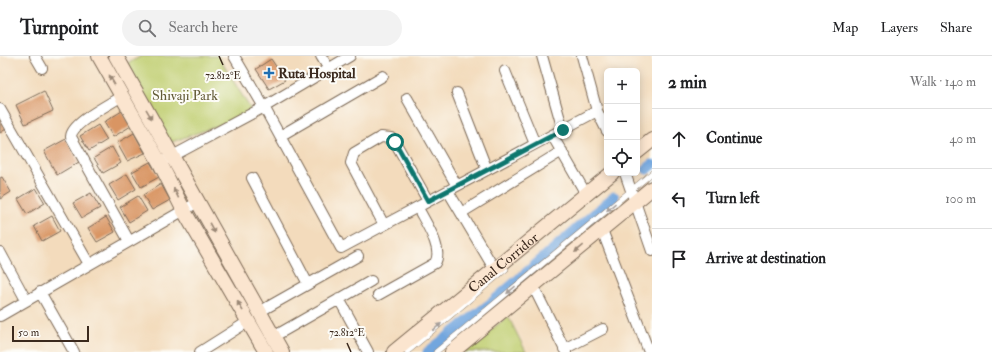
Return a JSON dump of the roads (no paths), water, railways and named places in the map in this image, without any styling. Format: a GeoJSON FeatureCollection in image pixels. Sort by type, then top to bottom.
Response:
{"type":"FeatureCollection","features":[{"type":"Feature","properties":{"kind":"street"},"geometry":{"type":"LineString","coordinates":[[35,56],[42,68]]}},
{"type":"Feature","properties":{"kind":"street"},"geometry":{"type":"LineString","coordinates":[[98,56],[160,163],[184,210],[254,316],[273,337],[282,352]]}},
{"type":"Feature","properties":{"kind":"street"},"geometry":{"type":"LineString","coordinates":[[116,56],[198,202],[254,316],[266,352]]}},
{"type":"Feature","properties":{"kind":"street"},"geometry":{"type":"LineString","coordinates":[[234,56],[264,107],[341,248],[597,111]]}},
{"type":"Feature","properties":{"kind":"street"},"geometry":{"type":"LineString","coordinates":[[321,56],[329,69]]}},
{"type":"Feature","properties":{"kind":"street"},"geometry":{"type":"LineString","coordinates":[[160,163],[264,107],[350,56]]}},
{"type":"Feature","properties":{"kind":"street"},"geometry":{"type":"LineString","coordinates":[[542,56],[563,130]]}},
{"type":"Feature","properties":{"kind":"street"},"geometry":{"type":"LineString","coordinates":[[582,56],[597,111],[604,125]]}},
{"type":"Feature","properties":{"kind":"street"},"geometry":{"type":"LineString","coordinates":[[505,71],[535,144]]}},
{"type":"Feature","properties":{"kind":"street"},"geometry":{"type":"LineString","coordinates":[[280,136],[383,76]]}},
{"type":"Feature","properties":{"kind":"street"},"geometry":{"type":"LineString","coordinates":[[457,93],[487,170]]}},
{"type":"Feature","properties":{"kind":"street"},"geometry":{"type":"LineString","coordinates":[[122,96],[78,125],[71,132],[71,137],[129,241]]}},
{"type":"Feature","properties":{"kind":"street"},"geometry":{"type":"LineString","coordinates":[[407,98],[452,189],[461,213],[495,270]]}},
{"type":"Feature","properties":{"kind":"street"},"geometry":{"type":"LineString","coordinates":[[0,108],[89,264]]}},
{"type":"Feature","properties":{"kind":"street"},"geometry":{"type":"LineString","coordinates":[[552,135],[586,194]]}},
{"type":"Feature","properties":{"kind":"street"},"geometry":{"type":"LineString","coordinates":[[384,225],[352,163],[354,153],[381,137],[391,138],[395,142],[428,201]]}},
{"type":"Feature","properties":{"kind":"street"},"geometry":{"type":"LineString","coordinates":[[640,150],[652,140]]}},
{"type":"Feature","properties":{"kind":"street"},"geometry":{"type":"LineString","coordinates":[[461,213],[562,151]]}},
{"type":"Feature","properties":{"kind":"street","name":"Canal Corridor"},"geometry":{"type":"LineString","coordinates":[[394,352],[586,194],[615,176]]}},
{"type":"Feature","properties":{"kind":"street"},"geometry":{"type":"LineString","coordinates":[[618,176],[633,197],[652,251]]}},
{"type":"Feature","properties":{"kind":"street"},"geometry":{"type":"LineString","coordinates":[[252,178],[308,284]]}},
{"type":"Feature","properties":{"kind":"street"},"geometry":{"type":"LineString","coordinates":[[452,352],[602,230],[633,197],[652,188]]}},
{"type":"Feature","properties":{"kind":"street"},"geometry":{"type":"LineString","coordinates":[[0,316],[198,202]]}},
{"type":"Feature","properties":{"kind":"street"},"geometry":{"type":"LineString","coordinates":[[378,295],[435,263],[438,258],[437,246],[418,208]]}},
{"type":"Feature","properties":{"kind":"street"},"geometry":{"type":"LineString","coordinates":[[602,230],[649,352]]}},
{"type":"Feature","properties":{"kind":"street"},"geometry":{"type":"LineString","coordinates":[[0,252],[26,300]]}},
{"type":"Feature","properties":{"kind":"street"},"geometry":{"type":"LineString","coordinates":[[200,352],[254,316],[358,256]]}},
{"type":"Feature","properties":{"kind":"street"},"geometry":{"type":"LineString","coordinates":[[273,337],[371,281]]}},
{"type":"Feature","properties":{"kind":"street"},"geometry":{"type":"LineString","coordinates":[[533,286],[565,351],[602,329]]}},
{"type":"Feature","properties":{"kind":"street"},"geometry":{"type":"LineString","coordinates":[[40,292],[74,352]]}},
{"type":"Feature","properties":{"kind":"street"},"geometry":{"type":"LineString","coordinates":[[339,299],[368,352]]}},
{"type":"Feature","properties":{"kind":"lane"},"geometry":{"type":"LineString","coordinates":[[640,157],[652,147]]}},
{"type":"Feature","properties":{"kind":"lane"},"geometry":{"type":"LineString","coordinates":[[436,352],[633,197],[652,173]]}},
{"type":"Feature","properties":{"kind":"lane"},"geometry":{"type":"LineString","coordinates":[[568,217],[616,176]]}},
{"type":"Feature","properties":{"kind":"lane"},"geometry":{"type":"LineString","coordinates":[[407,352],[509,267]]}},
{"type":"Feature","properties":{"kind":"waterway"},"geometry":{"type":"LineString","coordinates":[[647,169],[652,165]]}},
{"type":"Feature","properties":{"kind":"waterway"},"geometry":{"type":"LineString","coordinates":[[428,352],[494,301],[614,197]]}},
{"type":"Feature","properties":{"kind":"place","name":"Ruta Hospital"},"geometry":{"type":"Point","coordinates":[269,73]}},
{"type":"Feature","properties":{"kind":"park label","name":"Shivaji Park"},"geometry":{"type":"Point","coordinates":[185,95]}}]}
